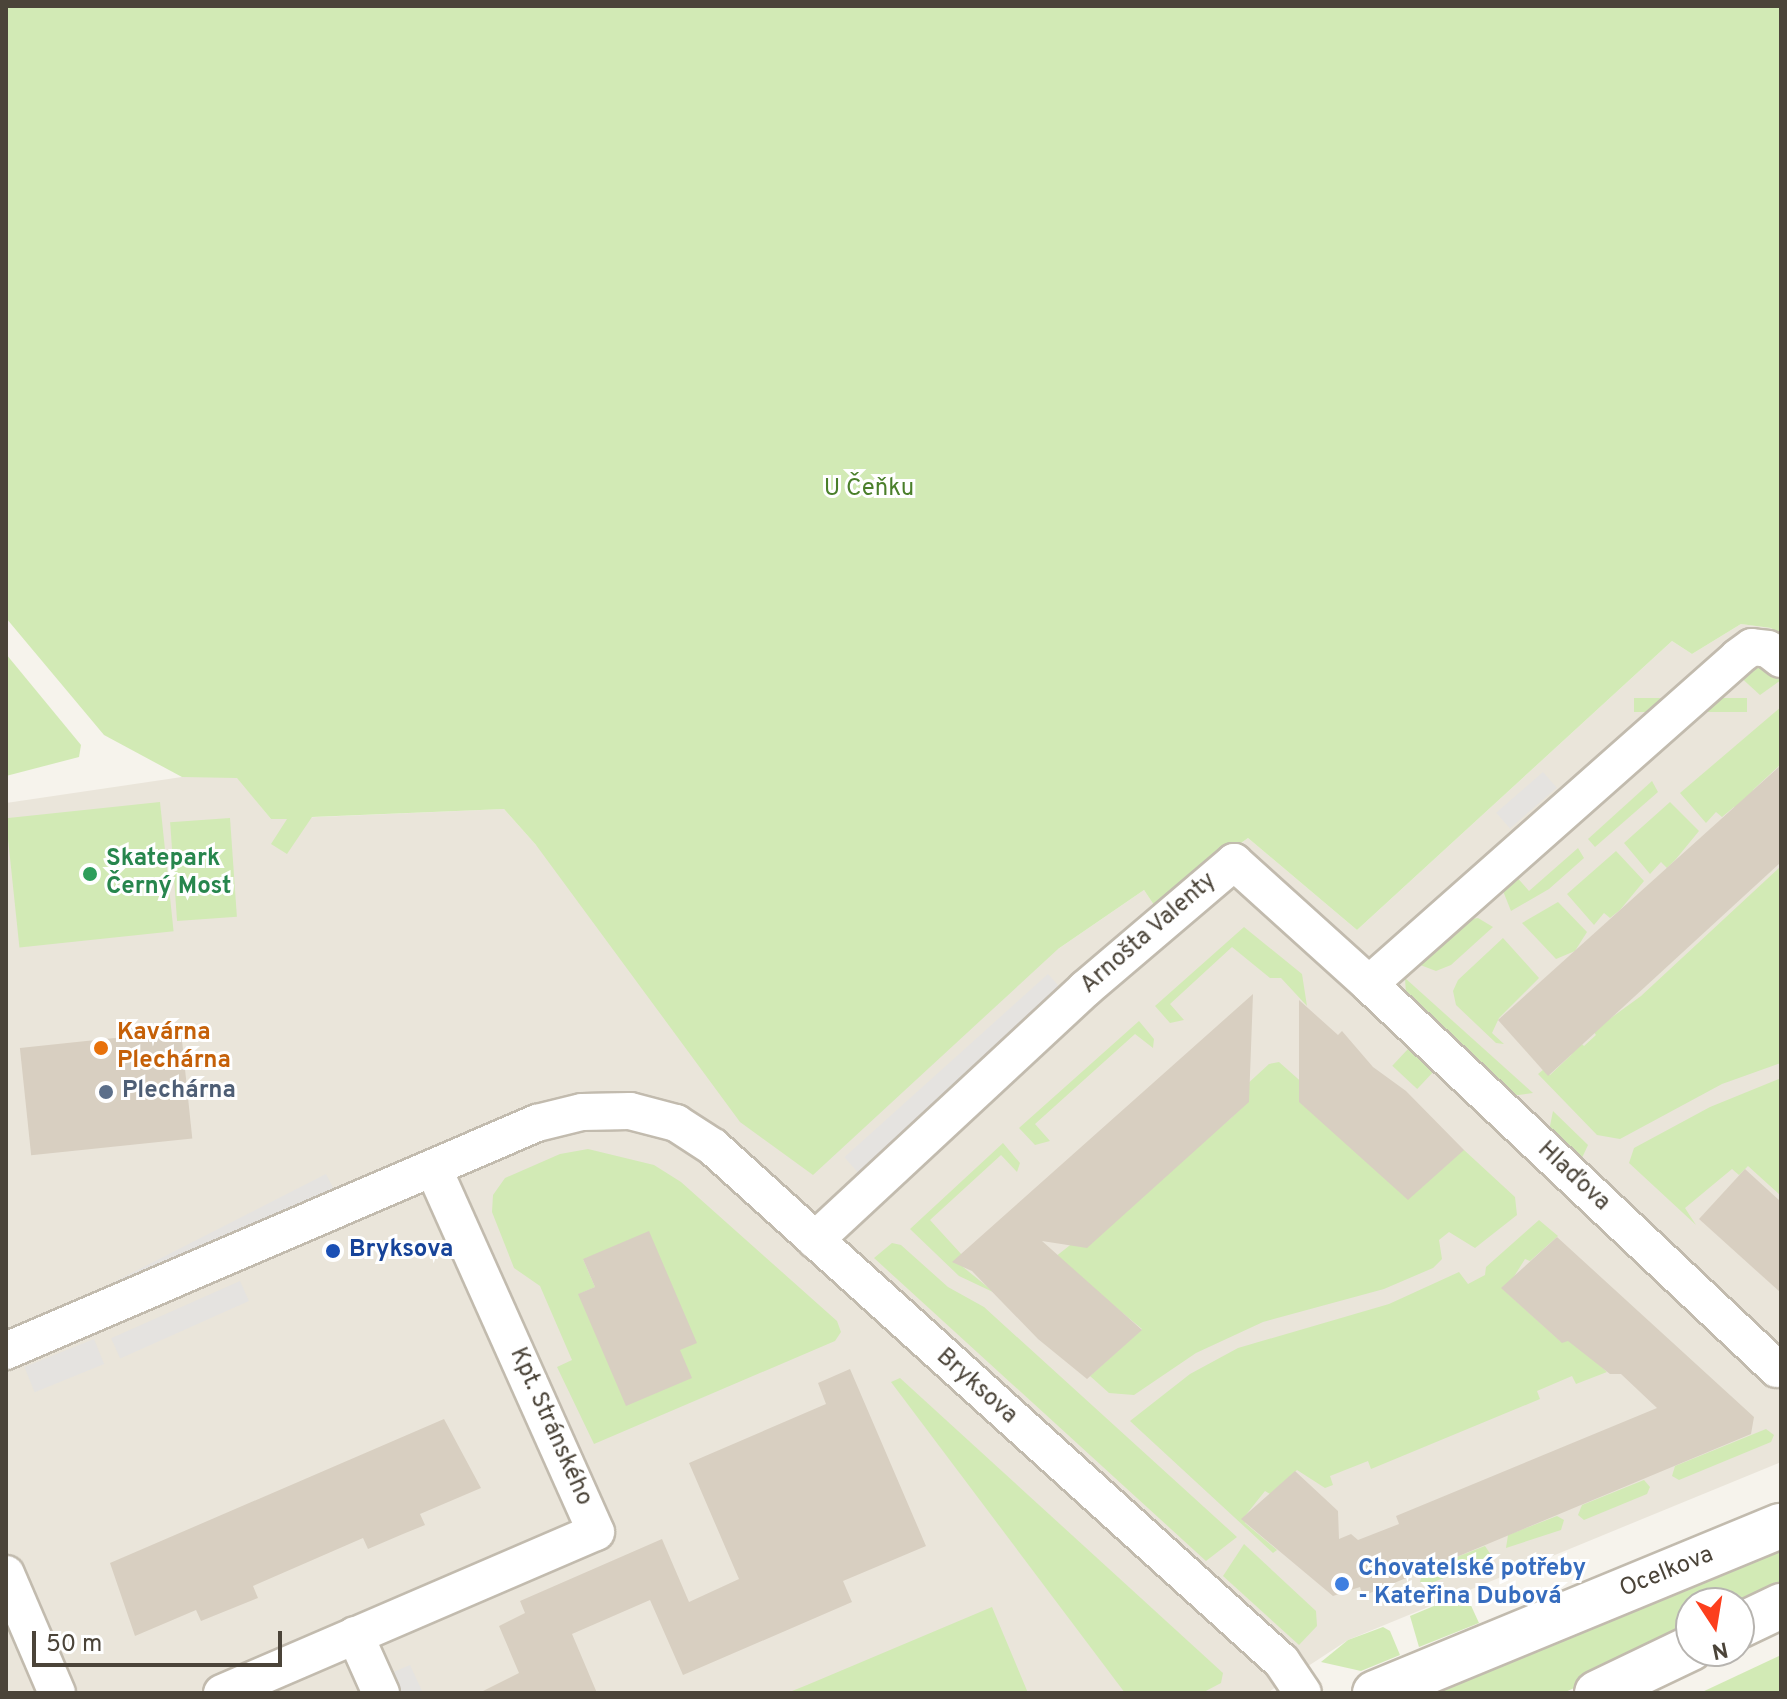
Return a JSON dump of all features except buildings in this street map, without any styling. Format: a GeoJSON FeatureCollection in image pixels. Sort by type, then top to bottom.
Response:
{"type":"FeatureCollection","features":[{"type":"Feature","properties":{"kind":"street"},"geometry":{"type":"LineString","coordinates":[[1369,984],[1738,657],[1752,647],[1768,649],[1781,659]]}},
{"type":"Feature","properties":{"kind":"street","name":"Arnošta Valenty"},"geometry":{"type":"LineString","coordinates":[[815,1240],[1085,989],[1234,862],[1369,984]]}},
{"type":"Feature","properties":{"kind":"street","name":"Hlaďova"},"geometry":{"type":"LineString","coordinates":[[1369,984],[1777,1369]]}},
{"type":"Feature","properties":{"kind":"street","name":"Bryksova"},"geometry":{"type":"LineString","coordinates":[[6,1351],[537,1123],[582,1112],[630,1111],[676,1123],[713,1147],[1282,1662],[1303,1693]]}},
{"type":"Feature","properties":{"kind":"street","name":"Kpt. Stránského"},"geometry":{"type":"LineString","coordinates":[[222,1693],[596,1532],[434,1169]]}},
{"type":"Feature","properties":{"kind":"street","name":"Ocelkova"},"geometry":{"type":"LineString","coordinates":[[1375,1693],[1781,1526]]}},
{"type":"Feature","properties":{"kind":"street"},"geometry":{"type":"LineString","coordinates":[[6,1574],[57,1693]]}},
{"type":"Feature","properties":{"kind":"street"},"geometry":{"type":"LineString","coordinates":[[1755,1618],[1781,1606]]}},
{"type":"Feature","properties":{"kind":"street"},"geometry":{"type":"LineString","coordinates":[[355,1635],[381,1693]]}},
{"type":"Feature","properties":{"kind":"street"},"geometry":{"type":"LineString","coordinates":[[1597,1693],[1675,1656]]}},
{"type":"Feature","properties":{"kind":"shaded area"},"geometry":{"type":"Polygon","coordinates":[[[1741,624],[1771,628],[1781,635],[1781,1462],[1348,1640],[1267,1693],[6,1693],[6,803],[182,777],[237,777],[271,819],[504,809],[536,845],[1058,949],[1144,890],[1154,905],[1248,838],[1357,930],[1672,641],[1692,654],[1741,624]]]}},
{"type":"Feature","properties":{"kind":"shaded area"},"geometry":{"type":"Polygon","coordinates":[[[1543,772],[1557,788],[1510,829],[1496,813],[1543,772]]]}},
{"type":"Feature","properties":{"kind":"shaded area"},"geometry":{"type":"Polygon","coordinates":[[[1048,974],[1065,993],[861,1176],[844,1157],[1048,974]]]}},
{"type":"Feature","properties":{"kind":"shaded area"},"geometry":{"type":"Polygon","coordinates":[[[326,1174],[336,1194],[27,1351],[17,1332],[326,1174]]]}},
{"type":"Feature","properties":{"kind":"shaded area"},"geometry":{"type":"Polygon","coordinates":[[[240,1281],[249,1301],[120,1358],[111,1338],[240,1281]]]}},
{"type":"Feature","properties":{"kind":"shaded area"},"geometry":{"type":"Polygon","coordinates":[[[94,1339],[104,1364],[35,1392],[24,1367],[94,1339]]]}},
{"type":"Feature","properties":{"kind":"shaded area"},"geometry":{"type":"Polygon","coordinates":[[[410,1665],[423,1693],[367,1693],[365,1684],[410,1665]]]}},
{"type":"Feature","properties":{"kind":"green space","name":"U Čeňku"},"geometry":{"type":"Polygon","coordinates":[[[6,6],[1781,6],[1781,635],[1771,628],[1741,624],[1692,654],[1672,641],[1357,930],[1248,838],[1154,905],[1144,890],[1058,949],[813,1175],[740,1122],[536,845],[504,809],[312,817],[287,854],[271,844],[287,819],[271,819],[237,778],[182,777],[104,735],[6,618],[6,6]]]}},
{"type":"Feature","properties":{"kind":"green space"},"geometry":{"type":"Polygon","coordinates":[[[6,654],[81,745],[79,757],[6,776],[6,654]]]}},
{"type":"Feature","properties":{"kind":"green space"},"geometry":{"type":"Polygon","coordinates":[[[1764,666],[1781,674],[1781,680],[1760,695],[1737,674],[1764,666]]]}},
{"type":"Feature","properties":{"kind":"green space"},"geometry":{"type":"Polygon","coordinates":[[[1634,698],[1747,698],[1747,712],[1634,712],[1634,698]]]}},
{"type":"Feature","properties":{"kind":"green space"},"geometry":{"type":"Polygon","coordinates":[[[1781,707],[1781,764],[1754,789],[1738,813],[1734,807],[1722,817],[1716,812],[1706,823],[1680,793],[1781,707]]]}},
{"type":"Feature","properties":{"kind":"green space"},"geometry":{"type":"Polygon","coordinates":[[[1652,781],[1658,792],[1595,847],[1588,839],[1652,781]]]}},
{"type":"Feature","properties":{"kind":"green space","name":"Skatepark Černý Most"},"geometry":{"type":"Polygon","coordinates":[[[160,802],[174,931],[19,947],[6,818],[160,802]]]}},
{"type":"Feature","properties":{"kind":"green space"},"geometry":{"type":"Polygon","coordinates":[[[1670,802],[1699,831],[1667,868],[1661,862],[1650,874],[1624,843],[1670,802]]]}},
{"type":"Feature","properties":{"kind":"green space"},"geometry":{"type":"Polygon","coordinates":[[[230,818],[237,917],[177,921],[170,822],[230,818]]]}},
{"type":"Feature","properties":{"kind":"green space"},"geometry":{"type":"Polygon","coordinates":[[[1578,848],[1584,858],[1549,889],[1511,911],[1503,891],[1514,874],[1529,891],[1578,848]]]}},
{"type":"Feature","properties":{"kind":"green space"},"geometry":{"type":"Polygon","coordinates":[[[1616,851],[1644,881],[1620,910],[1610,918],[1604,913],[1594,925],[1567,894],[1616,851]]]}},
{"type":"Feature","properties":{"kind":"green space"},"geometry":{"type":"Polygon","coordinates":[[[1781,866],[1781,1063],[1722,1084],[1620,1139],[1597,1135],[1538,1074],[1544,1069],[1550,1075],[1571,1055],[1578,1040],[1584,1046],[1596,1035],[1593,1031],[1641,996],[1781,866]]]}},
{"type":"Feature","properties":{"kind":"green space"},"geometry":{"type":"Polygon","coordinates":[[[1558,902],[1587,932],[1575,951],[1556,959],[1522,923],[1558,902]]]}},
{"type":"Feature","properties":{"kind":"green space"},"geometry":{"type":"Polygon","coordinates":[[[1478,918],[1493,927],[1451,965],[1436,971],[1415,963],[1466,920],[1478,918]]]}},
{"type":"Feature","properties":{"kind":"green space"},"geometry":{"type":"Polygon","coordinates":[[[1244,927],[1302,974],[1307,1006],[1281,978],[1270,978],[1232,947],[1170,1004],[1184,1020],[1170,1023],[1155,1006],[1244,927]]]}},
{"type":"Feature","properties":{"kind":"green space"},"geometry":{"type":"Polygon","coordinates":[[[1503,938],[1539,978],[1499,1018],[1492,1033],[1504,1044],[1496,1043],[1456,1005],[1453,991],[1458,980],[1503,938]]]}},
{"type":"Feature","properties":{"kind":"green space"},"geometry":{"type":"Polygon","coordinates":[[[1405,978],[1533,1093],[1511,1096],[1406,994],[1405,978]]]}},
{"type":"Feature","properties":{"kind":"green space"},"geometry":{"type":"Polygon","coordinates":[[[1139,1021],[1154,1039],[1153,1048],[1135,1034],[1035,1124],[1050,1141],[1035,1145],[1019,1128],[1139,1021]]]}},
{"type":"Feature","properties":{"kind":"green space"},"geometry":{"type":"Polygon","coordinates":[[[1408,1049],[1433,1072],[1417,1089],[1392,1066],[1408,1049]]]}},
{"type":"Feature","properties":{"kind":"green space"},"geometry":{"type":"Polygon","coordinates":[[[1279,1062],[1306,1086],[1300,1100],[1464,1150],[1515,1197],[1517,1215],[1475,1248],[1449,1232],[1439,1240],[1442,1259],[1433,1268],[1384,1289],[1263,1322],[1196,1353],[1134,1395],[1109,1393],[1090,1376],[1142,1329],[1055,1257],[1230,1119],[1249,1101],[1244,1087],[1269,1064],[1279,1062]]]}},
{"type":"Feature","properties":{"kind":"green space"},"geometry":{"type":"Polygon","coordinates":[[[1781,1078],[1781,1196],[1748,1166],[1739,1175],[1732,1169],[1685,1208],[1696,1225],[1629,1163],[1634,1148],[1710,1107],[1781,1078]]]}},
{"type":"Feature","properties":{"kind":"green space"},"geometry":{"type":"Polygon","coordinates":[[[1553,1111],[1588,1145],[1581,1160],[1549,1131],[1553,1111]]]}},
{"type":"Feature","properties":{"kind":"green space"},"geometry":{"type":"Polygon","coordinates":[[[1003,1143],[1020,1163],[1017,1172],[1001,1155],[930,1220],[962,1255],[963,1267],[995,1293],[959,1276],[910,1229],[1003,1143]]]}},
{"type":"Feature","properties":{"kind":"green space"},"geometry":{"type":"Polygon","coordinates":[[[588,1149],[654,1165],[681,1182],[837,1321],[841,1332],[835,1341],[594,1444],[557,1367],[572,1360],[540,1286],[514,1268],[492,1212],[493,1195],[505,1178],[560,1154],[588,1149]],[[583,1259],[595,1287],[579,1294],[691,1378],[583,1259]]]}},
{"type":"Feature","properties":{"kind":"green space"},"geometry":{"type":"Polygon","coordinates":[[[1539,1220],[1558,1236],[1530,1261],[1525,1259],[1505,1291],[1560,1341],[1570,1338],[1607,1372],[1576,1384],[1572,1376],[1537,1391],[1540,1399],[1371,1469],[1368,1461],[1330,1476],[1333,1485],[1325,1488],[1297,1470],[1270,1494],[1265,1491],[1245,1516],[1245,1523],[1277,1550],[1273,1553],[1130,1421],[1190,1374],[1238,1348],[1389,1304],[1459,1272],[1468,1284],[1485,1275],[1486,1267],[1539,1220]]]}},
{"type":"Feature","properties":{"kind":"green space"},"geometry":{"type":"Polygon","coordinates":[[[892,1243],[901,1245],[948,1287],[984,1307],[1237,1537],[1206,1561],[874,1258],[892,1243]]]}},
{"type":"Feature","properties":{"kind":"green space"},"geometry":{"type":"Polygon","coordinates":[[[900,1378],[1223,1673],[1221,1683],[1202,1693],[1125,1693],[891,1382],[900,1378]]]}},
{"type":"Feature","properties":{"kind":"green space"},"geometry":{"type":"Polygon","coordinates":[[[1766,1429],[1774,1435],[1771,1442],[1679,1480],[1672,1476],[1675,1466],[1766,1429]]]}},
{"type":"Feature","properties":{"kind":"green space"},"geometry":{"type":"Polygon","coordinates":[[[1644,1480],[1650,1487],[1647,1494],[1584,1520],[1578,1515],[1582,1505],[1644,1480]]]}},
{"type":"Feature","properties":{"kind":"green space"},"geometry":{"type":"Polygon","coordinates":[[[1557,1516],[1564,1520],[1561,1530],[1506,1548],[1508,1535],[1557,1516]]]}},
{"type":"Feature","properties":{"kind":"green space"},"geometry":{"type":"Polygon","coordinates":[[[1781,1537],[1781,1595],[1755,1600],[1755,1587],[1675,1587],[1675,1643],[1563,1693],[1438,1693],[1433,1681],[1781,1537]]]}},
{"type":"Feature","properties":{"kind":"green space"},"geometry":{"type":"Polygon","coordinates":[[[1244,1544],[1316,1611],[1317,1626],[1299,1645],[1223,1576],[1244,1544]]]}},
{"type":"Feature","properties":{"kind":"green space"},"geometry":{"type":"Polygon","coordinates":[[[1485,1546],[1491,1555],[1487,1561],[1426,1585],[1420,1582],[1423,1570],[1485,1546]]]}},
{"type":"Feature","properties":{"kind":"green space"},"geometry":{"type":"Polygon","coordinates":[[[1460,1595],[1468,1599],[1479,1623],[1419,1647],[1410,1616],[1460,1595]]]}},
{"type":"Feature","properties":{"kind":"green space"},"geometry":{"type":"Polygon","coordinates":[[[992,1607],[1028,1693],[787,1693],[807,1685],[992,1607]]]}},
{"type":"Feature","properties":{"kind":"green space"},"geometry":{"type":"Polygon","coordinates":[[[1383,1627],[1390,1631],[1400,1655],[1361,1671],[1321,1662],[1348,1640],[1383,1627]]]}},
{"type":"Feature","properties":{"kind":"green space"},"geometry":{"type":"Polygon","coordinates":[[[1781,1655],[1781,1693],[1700,1693],[1781,1655]]]}},
{"type":"Feature","properties":{"kind":"place","name":"Skatepark Černý Most"},"geometry":{"type":"Point","coordinates":[90,874]}},
{"type":"Feature","properties":{"kind":"place","name":"Kavárna Plechárna"},"geometry":{"type":"Point","coordinates":[101,1048]}},
{"type":"Feature","properties":{"kind":"place","name":"Plechárna"},"geometry":{"type":"Point","coordinates":[106,1092]}},
{"type":"Feature","properties":{"kind":"place","name":"Bryksova"},"geometry":{"type":"Point","coordinates":[333,1251]}},
{"type":"Feature","properties":{"kind":"place","name":"Chovatelské potřeby - Kateřina Dubová"},"geometry":{"type":"Point","coordinates":[1342,1584]}}]}
